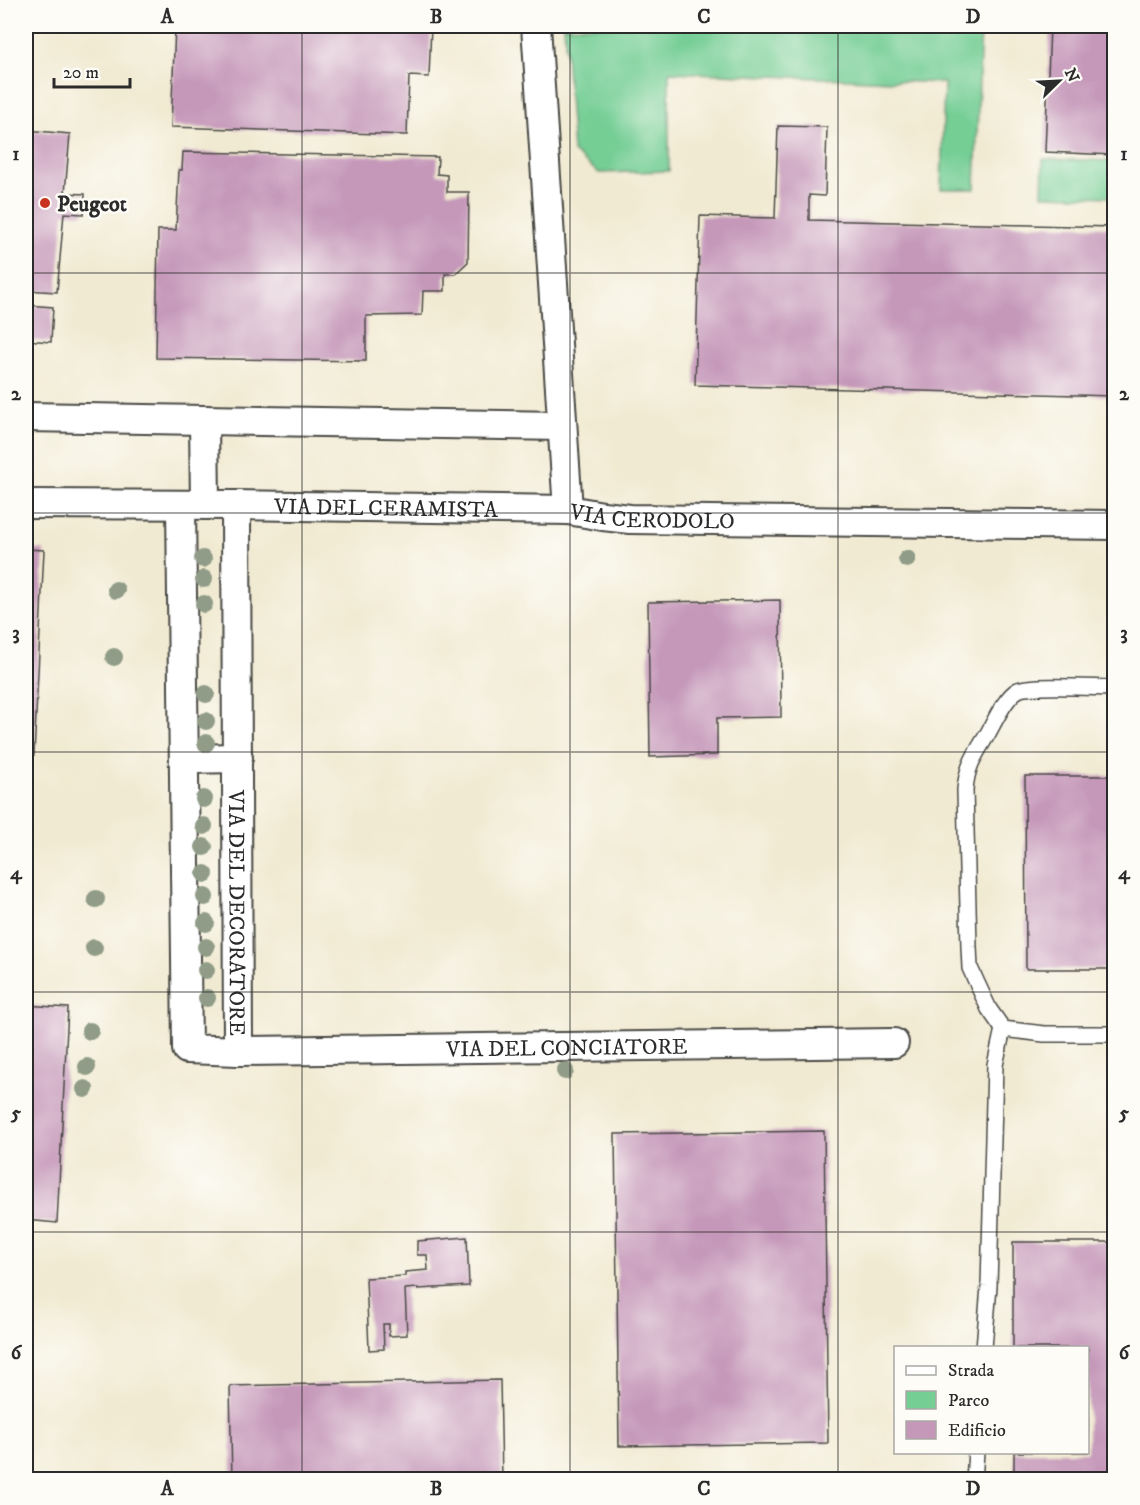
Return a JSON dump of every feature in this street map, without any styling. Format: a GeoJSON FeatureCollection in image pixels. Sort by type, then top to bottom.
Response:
{"type":"FeatureCollection","features":[{"type":"Feature","properties":{"kind":"street","name":"VIA CERODOLO"},"geometry":{"type":"LineString","coordinates":[[536,26],[568,510],[630,519],[1114,525]]}},
{"type":"Feature","properties":{"kind":"street"},"geometry":{"type":"LineString","coordinates":[[26,417],[562,426]]}},
{"type":"Feature","properties":{"kind":"street"},"geometry":{"type":"LineString","coordinates":[[193,505],[204,420]]}},
{"type":"Feature","properties":{"kind":"street","name":"VIA DEL CERAMISTA"},"geometry":{"type":"LineString","coordinates":[[26,504],[568,510]]}},
{"type":"Feature","properties":{"kind":"street","name":"VIA DEL DECORATORE"},"geometry":{"type":"LineString","coordinates":[[193,505],[184,759],[187,1049],[238,1051],[236,505]]}},
{"type":"Feature","properties":{"kind":"street","name":"VIA DEL DECORATORE"},"geometry":{"type":"LineString","coordinates":[[184,759],[238,758]]}},
{"type":"Feature","properties":{"kind":"street","name":"VIA DEL CONCIATORE"},"geometry":{"type":"LineString","coordinates":[[238,1051],[894,1043]]}},
{"type":"Feature","properties":{"kind":"lane"},"geometry":{"type":"LineString","coordinates":[[984,1346],[995,1065],[1003,1029],[989,1009],[970,968],[966,775],[970,763],[1008,699],[1018,690],[1033,687],[1114,688]]}},
{"type":"Feature","properties":{"kind":"lane"},"geometry":{"type":"LineString","coordinates":[[1003,1029],[1044,1034],[1114,1034]]}},
{"type":"Feature","properties":{"kind":"lane"},"geometry":{"type":"LineString","coordinates":[[974,1479],[976,1454]]}},
{"type":"Feature","properties":{"kind":"green space"},"geometry":{"type":"Polygon","coordinates":[[[564,26],[981,26],[975,189],[941,189],[944,83],[669,72],[669,171],[599,173],[573,152],[564,26]]]}},
{"type":"Feature","properties":{"kind":"green space"},"geometry":{"type":"Polygon","coordinates":[[[1043,159],[1114,161],[1114,197],[1042,195],[1043,159]]]}},
{"type":"Feature","properties":{"kind":"building"},"geometry":{"type":"Polygon","coordinates":[[[175,26],[431,26],[429,77],[409,76],[407,135],[171,127],[175,26]]]}},
{"type":"Feature","properties":{"kind":"building"},"geometry":{"type":"Polygon","coordinates":[[[1050,26],[1114,26],[1114,155],[1045,152],[1050,26]]]}},
{"type":"Feature","properties":{"kind":"building"},"geometry":{"type":"Polygon","coordinates":[[[778,126],[827,127],[825,196],[809,195],[809,220],[1114,227],[1114,396],[695,385],[700,216],[775,218],[778,126]]]}},
{"type":"Feature","properties":{"kind":"building","name":"Peugeot"},"geometry":{"type":"Polygon","coordinates":[[[26,130],[70,134],[65,193],[85,194],[84,214],[64,213],[57,292],[26,290],[26,130]]]}},
{"type":"Feature","properties":{"kind":"building"},"geometry":{"type":"Polygon","coordinates":[[[183,152],[438,157],[437,174],[447,175],[447,192],[469,192],[468,262],[455,274],[445,274],[445,291],[423,291],[422,315],[366,316],[366,361],[156,358],[158,230],[176,230],[179,170],[182,170],[183,152]]]}},
{"type":"Feature","properties":{"kind":"building"},"geometry":{"type":"Polygon","coordinates":[[[26,305],[53,307],[51,342],[26,340],[26,305]]]}},
{"type":"Feature","properties":{"kind":"building"},"geometry":{"type":"Polygon","coordinates":[[[26,549],[44,550],[34,755],[26,755],[26,549]]]}},
{"type":"Feature","properties":{"kind":"building"},"geometry":{"type":"Polygon","coordinates":[[[780,600],[781,717],[717,718],[717,755],[650,757],[648,602],[780,600]]]}},
{"type":"Feature","properties":{"kind":"building"},"geometry":{"type":"Polygon","coordinates":[[[1025,776],[1114,776],[1114,969],[1026,969],[1025,776]]]}},
{"type":"Feature","properties":{"kind":"building"},"geometry":{"type":"Polygon","coordinates":[[[26,1005],[68,1008],[57,1223],[26,1220],[26,1005]]]}},
{"type":"Feature","properties":{"kind":"building"},"geometry":{"type":"Polygon","coordinates":[[[824,1131],[828,1443],[619,1446],[615,1134],[824,1131]]]}},
{"type":"Feature","properties":{"kind":"building"},"geometry":{"type":"Polygon","coordinates":[[[467,1237],[469,1286],[405,1289],[407,1335],[389,1336],[389,1324],[383,1324],[384,1349],[369,1350],[366,1278],[405,1276],[405,1272],[428,1270],[427,1255],[417,1255],[417,1241],[467,1237]]]}},
{"type":"Feature","properties":{"kind":"building"},"geometry":{"type":"Polygon","coordinates":[[[1013,1242],[1114,1242],[1114,1480],[1014,1480],[1014,1454],[1089,1454],[1089,1346],[1013,1346],[1013,1242]]]}},
{"type":"Feature","properties":{"kind":"building"},"geometry":{"type":"Polygon","coordinates":[[[500,1380],[502,1480],[232,1480],[230,1386],[500,1380]]]}},
{"type":"Feature","properties":{"kind":"place","name":"Peugeot"},"geometry":{"type":"Point","coordinates":[45,203]}}]}
